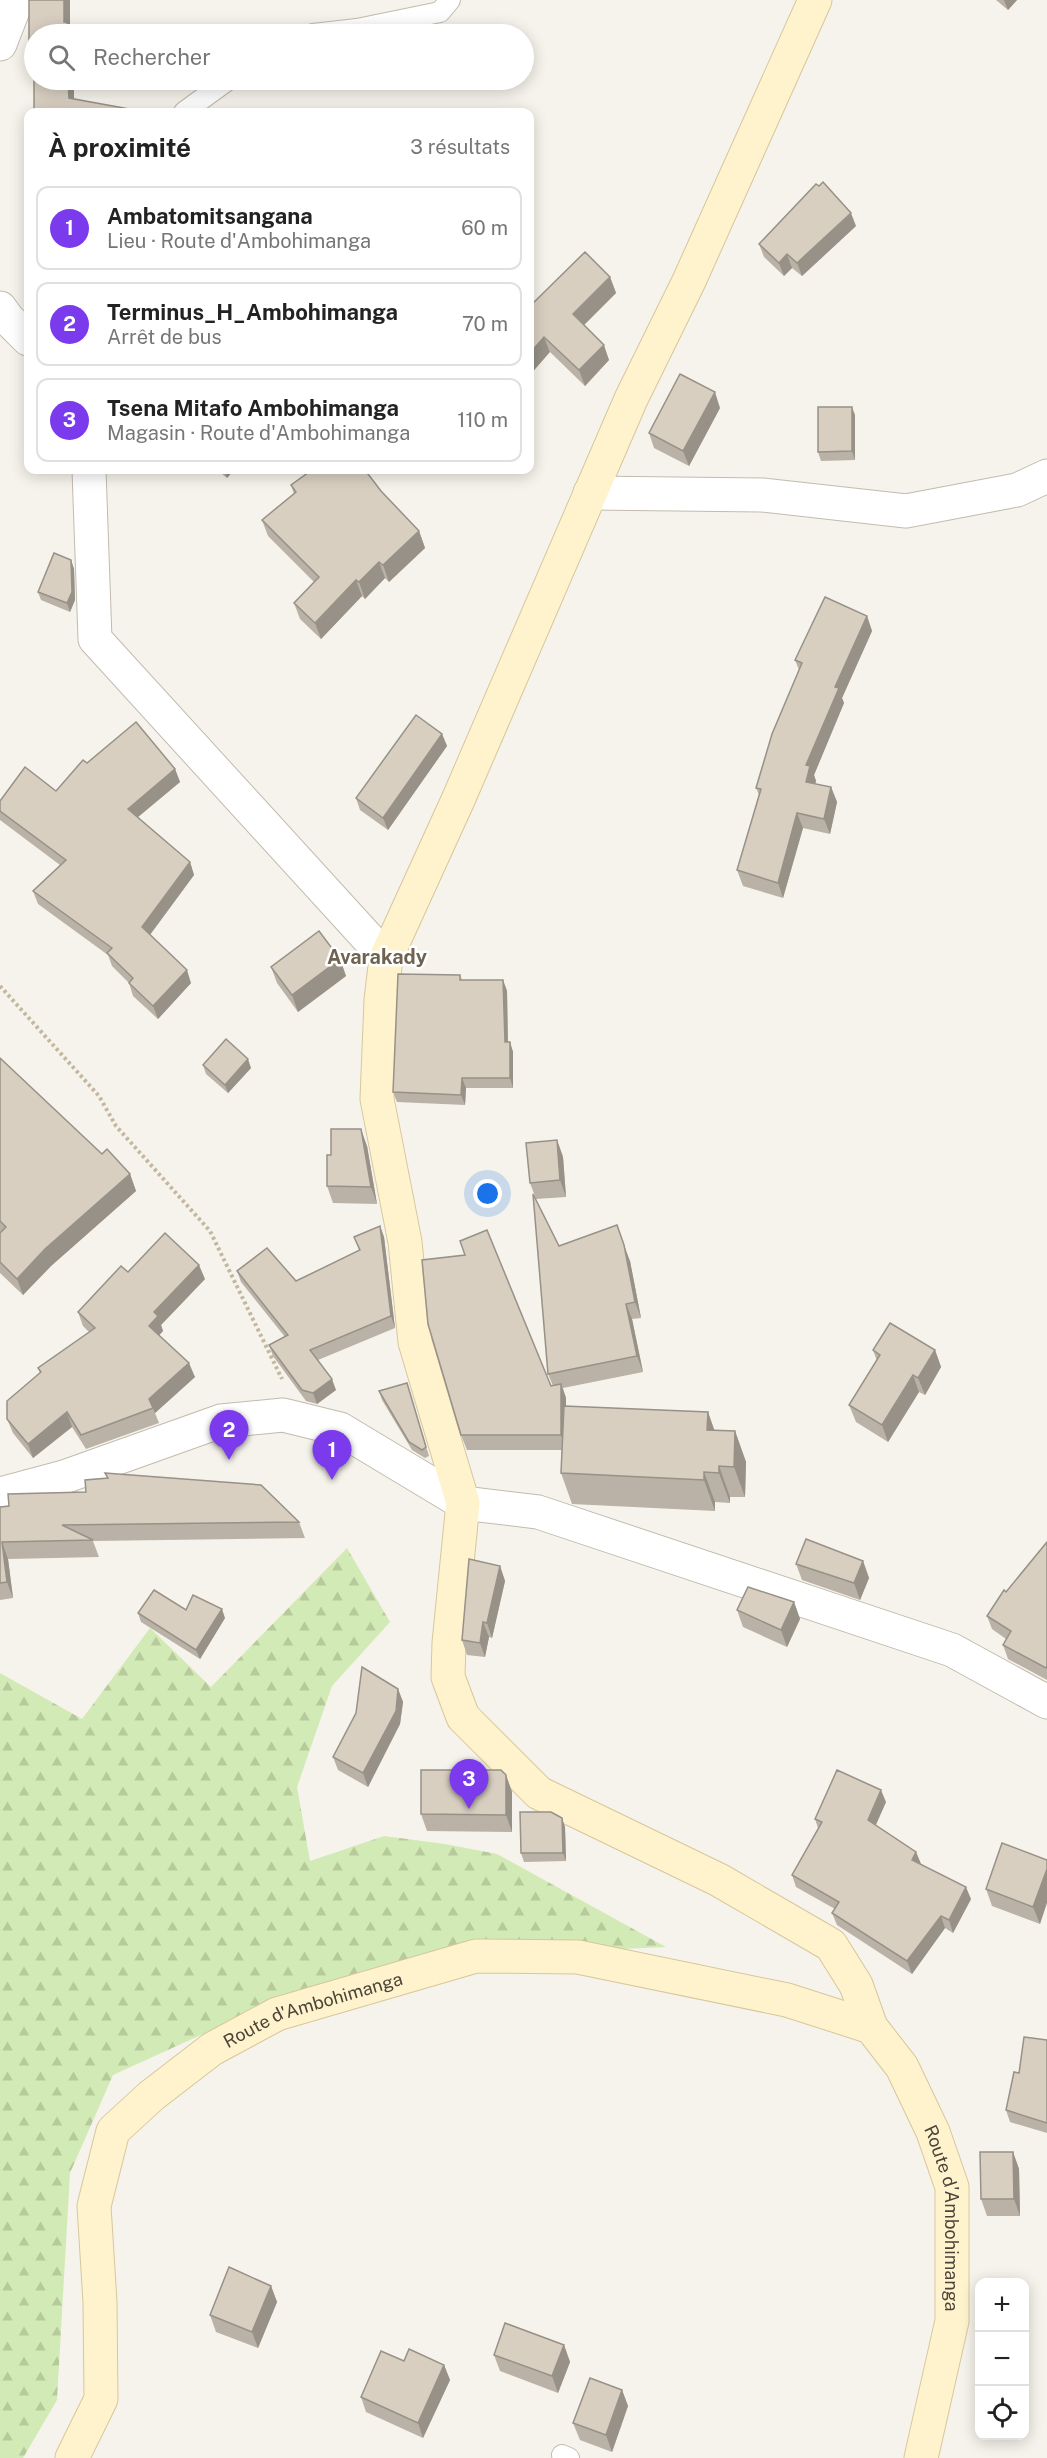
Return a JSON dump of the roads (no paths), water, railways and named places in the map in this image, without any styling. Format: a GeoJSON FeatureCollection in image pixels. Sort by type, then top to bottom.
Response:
{"type":"FeatureCollection","features":[{"type":"Feature","properties":{"kind":"street"},"geometry":{"type":"LineString","coordinates":[[0,44],[17,0]]}},
{"type":"Feature","properties":{"kind":"street"},"geometry":{"type":"LineString","coordinates":[[464,1503],[415,1342],[405,1242],[377,1099],[381,1000],[386,958],[458,800],[631,399],[689,281],[815,0]]}},
{"type":"Feature","properties":{"kind":"street"},"geometry":{"type":"LineString","coordinates":[[0,308],[24,335]]}},
{"type":"Feature","properties":{"kind":"street"},"geometry":{"type":"LineString","coordinates":[[88,474],[95,639],[386,958]]}},
{"type":"Feature","properties":{"kind":"street"},"geometry":{"type":"LineString","coordinates":[[590,493],[762,495],[906,511],[1017,490],[1047,476]]}},
{"type":"Feature","properties":{"kind":"street"},"geometry":{"type":"LineString","coordinates":[[0,1494],[64,1477],[221,1421],[283,1415],[340,1429],[464,1503],[538,1512],[952,1650],[1047,1702]]}},
{"type":"Feature","properties":{"kind":"street","name":"Route d'Ambohimanga"},"geometry":{"type":"LineString","coordinates":[[464,1503],[449,1643],[448,1677],[463,1717],[539,1793],[719,1880],[831,1945],[856,1985],[871,2027],[902,2067],[933,2132],[952,2187],[952,2321],[921,2458]]}},
{"type":"Feature","properties":{"kind":"street","name":"Route d'Ambohimanga"},"geometry":{"type":"LineString","coordinates":[[72,2458],[101,2398],[100,2302],[94,2206],[113,2131],[151,2096],[221,2044],[277,2014],[476,1956],[578,1957],[787,2000],[871,2027]]}},
{"type":"Feature","properties":{"kind":"lane"},"geometry":{"type":"LineString","coordinates":[[381,24],[440,12],[450,0]]}},
{"type":"Feature","properties":{"kind":"lane"},"geometry":{"type":"LineString","coordinates":[[190,108],[214,90]]}},
{"type":"Feature","properties":{"kind":"place","name":"Terminus_H_Ambohimanga"},"geometry":{"type":"Point","coordinates":[229,1460]}},
{"type":"Feature","properties":{"kind":"place","name":"Ambatomitsangana"},"geometry":{"type":"Point","coordinates":[332,1480]}},
{"type":"Feature","properties":{"kind":"place","name":"Tsena Mitafo Ambohimanga"},"geometry":{"type":"Point","coordinates":[469,1809]}},
{"type":"Feature","properties":{"kind":"district","name":"Avarakady"},"geometry":{"type":"Point","coordinates":[377,957]}}]}
